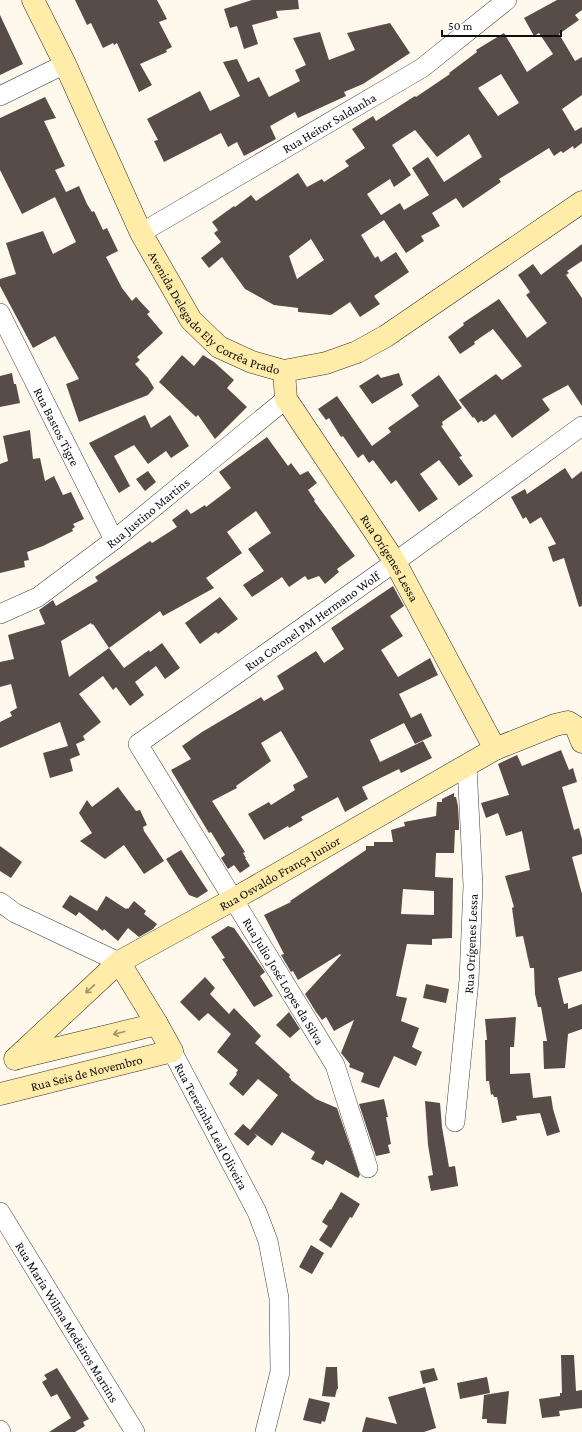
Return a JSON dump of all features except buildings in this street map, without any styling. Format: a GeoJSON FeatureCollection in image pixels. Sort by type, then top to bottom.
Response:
{"type":"FeatureCollection","features":[{"type":"Feature","properties":{"kind":"street","name":"Avenida Delegado Ely Corrêa Prado"},"geometry":{"type":"LineString","coordinates":[[33,0],[66,64],[141,232],[191,320],[219,347],[252,362],[284,371],[326,363],[358,352],[386,336],[582,202]]}},
{"type":"Feature","properties":{"kind":"street","name":"Rua Heitor Saldanha"},"geometry":{"type":"LineString","coordinates":[[141,232],[422,68],[507,0]]}},
{"type":"Feature","properties":{"kind":"street"},"geometry":{"type":"LineString","coordinates":[[0,96],[66,64]]}},
{"type":"Feature","properties":{"kind":"street","name":"Rua Bastos Tigre"},"geometry":{"type":"LineString","coordinates":[[0,313],[114,540]]}},
{"type":"Feature","properties":{"kind":"street","name":"Rua Orígenes Lessa"},"geometry":{"type":"LineString","coordinates":[[284,371],[286,399],[395,562],[495,749]]}},
{"type":"Feature","properties":{"kind":"street","name":"Rua Justino Martins"},"geometry":{"type":"LineString","coordinates":[[0,614],[38,597],[114,540],[286,399]]}},
{"type":"Feature","properties":{"kind":"street","name":"Rua Coronel PM Hermano Wolf"},"geometry":{"type":"LineString","coordinates":[[138,744],[395,562],[582,426]]}},
{"type":"Feature","properties":{"kind":"street","name":"Rua Osvaldo França Junior"},"geometry":{"type":"LineString","coordinates":[[7,1061],[119,962],[234,899],[495,749],[555,725],[568,722],[576,727],[582,742]]}},
{"type":"Feature","properties":{"kind":"street","name":"Rua Julio José Lopes da Silva"},"geometry":{"type":"LineString","coordinates":[[138,744],[335,1065],[368,1168]]}},
{"type":"Feature","properties":{"kind":"street","name":"Rua Orígenes Lessa"},"geometry":{"type":"LineString","coordinates":[[455,1122],[469,980],[473,886],[467,766]]}},
{"type":"Feature","properties":{"kind":"street"},"geometry":{"type":"LineString","coordinates":[[0,902],[15,913],[119,962]]}},
{"type":"Feature","properties":{"kind":"street","name":"Rua Terezinha Leal Oliveira"},"geometry":{"type":"LineString","coordinates":[[119,962],[172,1051],[257,1212],[268,1241],[279,1298],[280,1372],[265,1432]]}},
{"type":"Feature","properties":{"kind":"street"},"geometry":{"type":"LineString","coordinates":[[7,1061],[157,1024]]}},
{"type":"Feature","properties":{"kind":"street","name":"Rua Seis de Novembro"},"geometry":{"type":"LineString","coordinates":[[0,1094],[172,1051]]}},
{"type":"Feature","properties":{"kind":"street","name":"Rua Maria Wilma Medeiros Martins"},"geometry":{"type":"LineString","coordinates":[[0,1212],[135,1432]]}}]}
